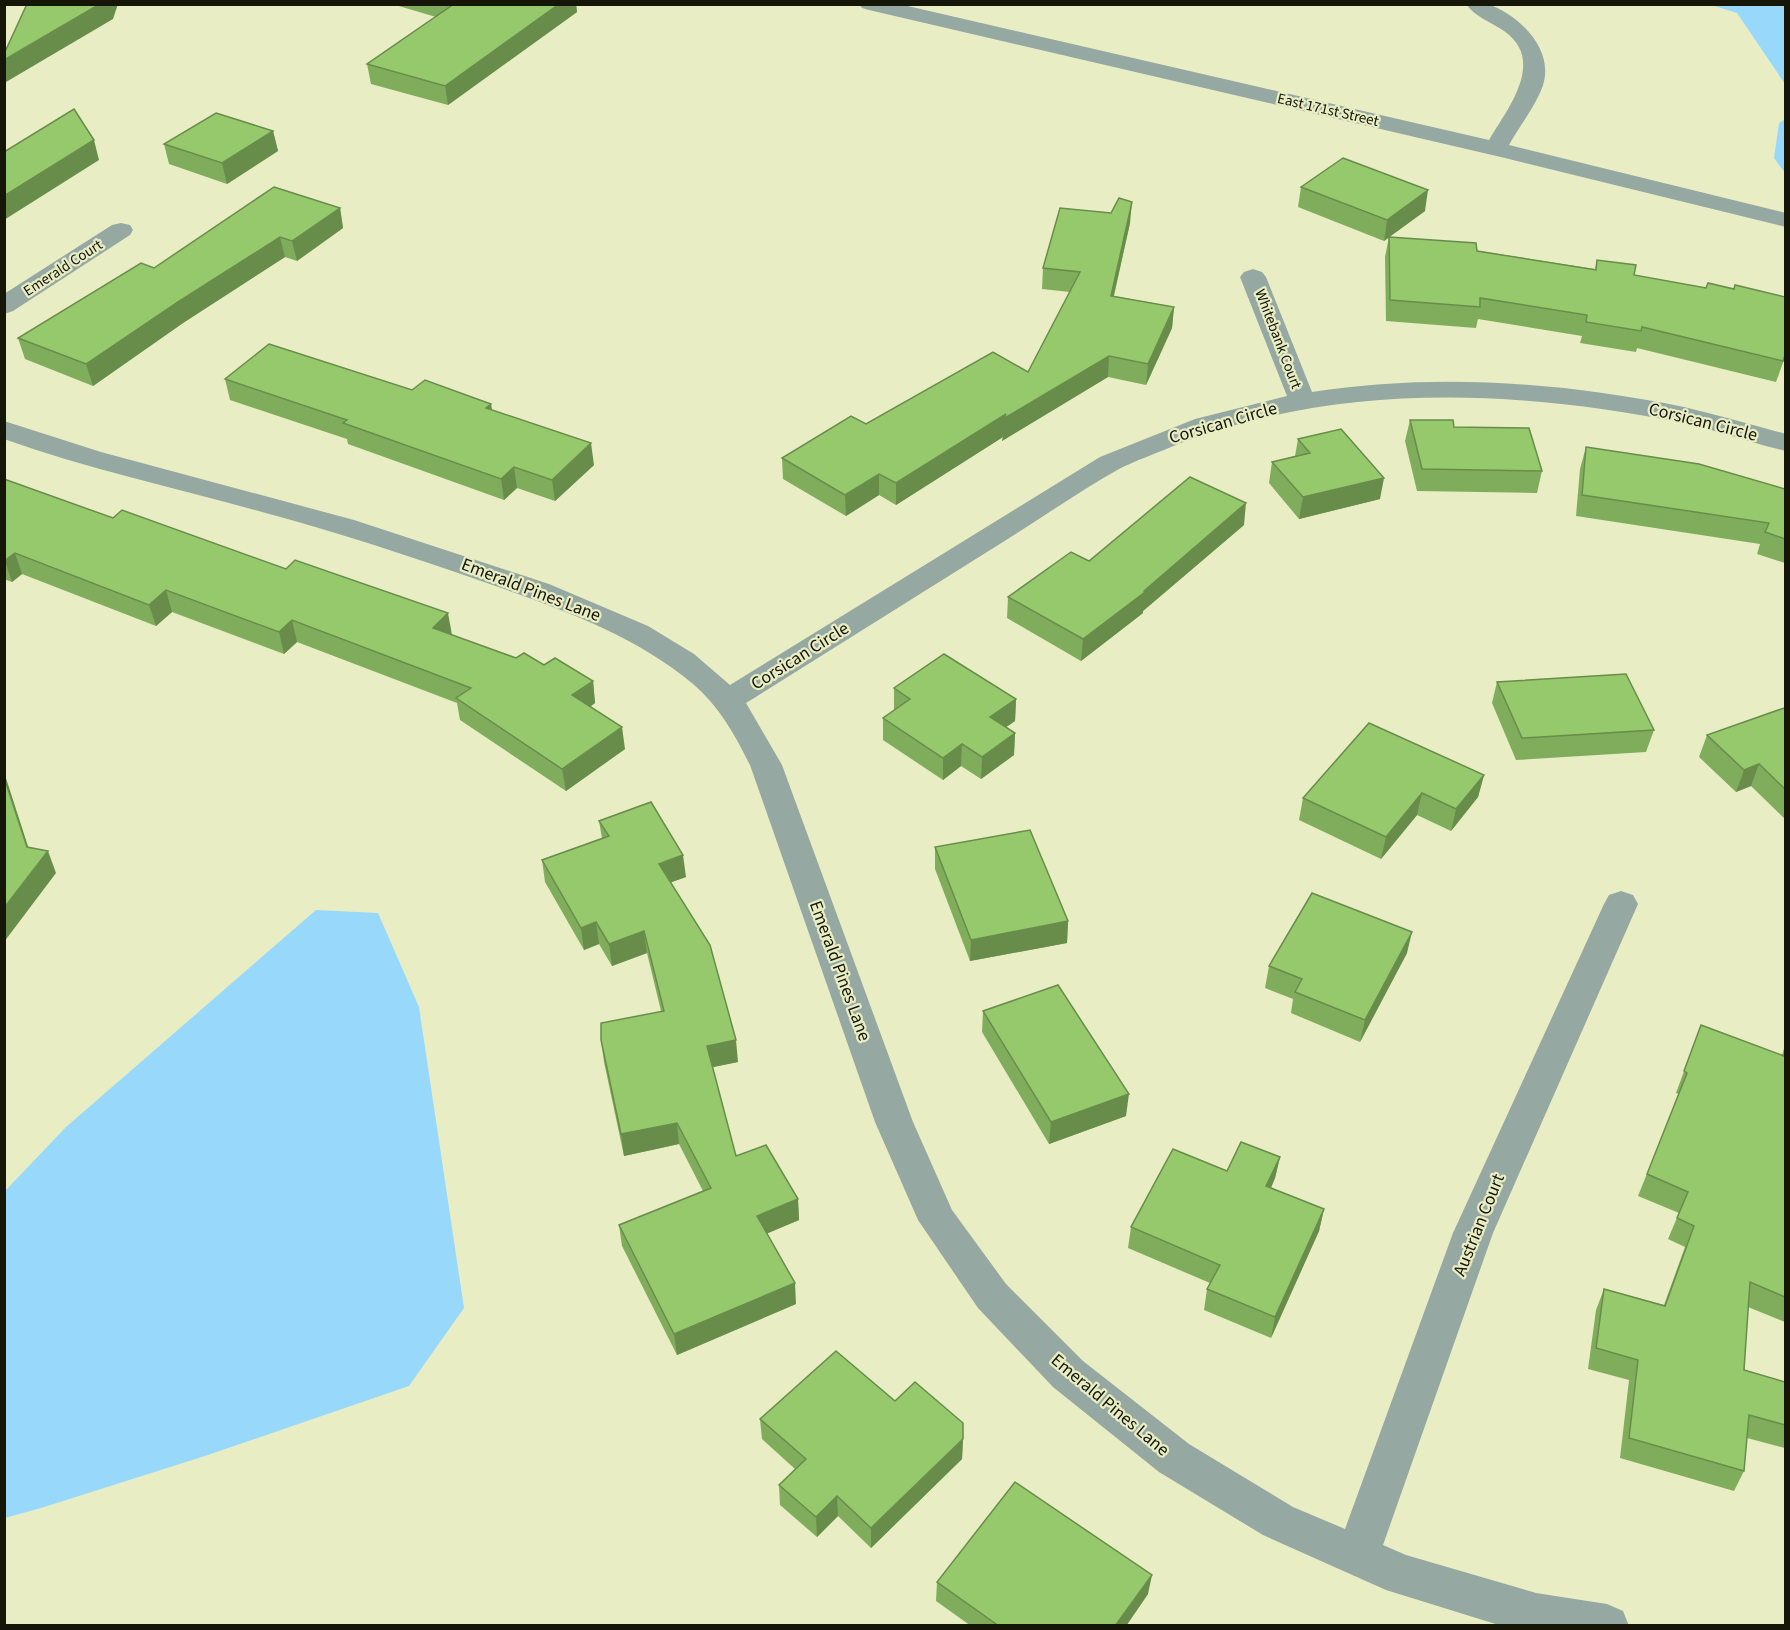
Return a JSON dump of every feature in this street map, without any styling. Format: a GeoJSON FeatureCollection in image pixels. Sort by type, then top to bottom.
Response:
{"type":"FeatureCollection","features":[{"type":"Feature","properties":{"kind":"street","name":"East 171st Street"},"geometry":{"type":"LineString","coordinates":[[869,4],[1495,149],[1785,220]]}},
{"type":"Feature","properties":{"kind":"street"},"geometry":{"type":"LineString","coordinates":[[1476,4],[1514,28],[1529,48],[1535,66],[1532,85],[1495,149]]}},
{"type":"Feature","properties":{"kind":"street","name":"Emerald Court"},"geometry":{"type":"LineString","coordinates":[[4,306],[121,230]]}},
{"type":"Feature","properties":{"kind":"street","name":"Whitebank Court"},"geometry":{"type":"LineString","coordinates":[[1253,277],[1302,401]]}},
{"type":"Feature","properties":{"kind":"street","name":"Corsican Circle"},"geometry":{"type":"LineString","coordinates":[[727,701],[1110,463],[1173,436],[1237,415],[1302,401],[1398,390],[1475,389],[1550,394],[1623,403],[1674,413],[1785,443]]}},
{"type":"Feature","properties":{"kind":"street","name":"Emerald Pines Lane"},"geometry":{"type":"LineString","coordinates":[[4,429],[118,464],[330,521],[429,551],[550,596],[622,626],[664,647],[704,678],[727,701],[752,736],[766,765],[894,1122],[937,1220],[992,1296],[1068,1374],[1174,1458],[1278,1521],[1402,1575],[1536,1614],[1607,1626]]}},
{"type":"Feature","properties":{"kind":"street","name":"Austrian Court"},"geometry":{"type":"LineString","coordinates":[[1358,1555],[1473,1233],[1621,904]]}},
{"type":"Feature","properties":{"kind":"water"},"geometry":{"type":"Polygon","coordinates":[[[1711,5],[1785,5],[1785,84],[1737,13],[1711,5]]]}},
{"type":"Feature","properties":{"kind":"water"},"geometry":{"type":"Polygon","coordinates":[[[1785,119],[1785,173],[1774,158],[1779,123],[1785,119]]]}},
{"type":"Feature","properties":{"kind":"water"},"geometry":{"type":"Polygon","coordinates":[[[316,910],[378,913],[419,1007],[464,1308],[409,1386],[205,1456],[5,1518],[5,1191],[66,1127],[316,910]]]}},
{"type":"Feature","properties":{"kind":"building"},"geometry":{"type":"Polygon","coordinates":[[[27,4],[100,4],[4,60],[4,54],[27,4]]]}},
{"type":"Feature","properties":{"kind":"building"},"geometry":{"type":"Polygon","coordinates":[[[454,4],[559,4],[445,86],[367,64],[454,4]]]}},
{"type":"Feature","properties":{"kind":"building"},"geometry":{"type":"Polygon","coordinates":[[[74,109],[94,140],[4,196],[4,152],[74,109]]]}},
{"type":"Feature","properties":{"kind":"building"},"geometry":{"type":"Polygon","coordinates":[[[216,113],[273,131],[222,163],[164,144],[216,113]]]}},
{"type":"Feature","properties":{"kind":"building"},"geometry":{"type":"Polygon","coordinates":[[[1343,158],[1428,190],[1387,220],[1301,187],[1343,158]]]}},
{"type":"Feature","properties":{"kind":"building"},"geometry":{"type":"Polygon","coordinates":[[[274,187],[340,208],[292,241],[280,237],[86,364],[18,338],[141,263],[154,268],[274,187]]]}},
{"type":"Feature","properties":{"kind":"building"},"geometry":{"type":"Polygon","coordinates":[[[1119,198],[1132,202],[1111,296],[1174,307],[1148,364],[1109,356],[1003,419],[1006,414],[896,483],[879,474],[845,495],[782,458],[851,416],[866,424],[993,352],[1028,372],[1080,272],[1043,268],[1060,208],[1111,213],[1119,198]]]}},
{"type":"Feature","properties":{"kind":"building"},"geometry":{"type":"Polygon","coordinates":[[[1389,237],[1476,243],[1477,251],[1596,270],[1597,260],[1636,265],[1634,275],[1706,288],[1708,283],[1734,289],[1735,285],[1785,297],[1785,355],[1783,361],[1642,327],[1641,331],[1586,322],[1587,315],[1480,298],[1480,307],[1390,300],[1389,237]]]}},
{"type":"Feature","properties":{"kind":"building"},"geometry":{"type":"Polygon","coordinates":[[[269,344],[412,390],[425,380],[491,404],[486,408],[591,443],[552,480],[514,467],[501,479],[343,423],[347,420],[225,379],[269,344]]]}},
{"type":"Feature","properties":{"kind":"building"},"geometry":{"type":"Polygon","coordinates":[[[1410,420],[1453,420],[1454,427],[1529,428],[1542,471],[1422,469],[1410,420]]]}},
{"type":"Feature","properties":{"kind":"building"},"geometry":{"type":"Polygon","coordinates":[[[1341,429],[1384,478],[1303,497],[1272,462],[1310,453],[1298,439],[1341,429]]]}},
{"type":"Feature","properties":{"kind":"building"},"geometry":{"type":"Polygon","coordinates":[[[1586,447],[1699,464],[1785,489],[1785,539],[1765,532],[1769,523],[1582,495],[1586,447]]]}},
{"type":"Feature","properties":{"kind":"building"},"geometry":{"type":"Polygon","coordinates":[[[1190,477],[1246,503],[1145,592],[1083,639],[1008,597],[1071,552],[1089,561],[1190,477]]]}},
{"type":"Feature","properties":{"kind":"building"},"geometry":{"type":"Polygon","coordinates":[[[4,479],[113,518],[122,510],[286,569],[295,560],[448,613],[433,628],[516,658],[524,653],[544,665],[555,658],[593,681],[572,695],[622,727],[562,769],[456,698],[471,688],[292,620],[279,632],[166,590],[149,605],[15,553],[4,561],[4,479]]]}},
{"type":"Feature","properties":{"kind":"building"},"geometry":{"type":"Polygon","coordinates":[[[944,654],[1016,699],[990,717],[1015,733],[982,757],[962,744],[943,758],[883,718],[910,699],[894,688],[944,654]]]}},
{"type":"Feature","properties":{"kind":"building"},"geometry":{"type":"Polygon","coordinates":[[[1626,674],[1654,730],[1522,738],[1497,682],[1626,674]]]}},
{"type":"Feature","properties":{"kind":"building"},"geometry":{"type":"Polygon","coordinates":[[[1784,708],[1785,789],[1759,764],[1744,770],[1707,735],[1784,708]]]}},
{"type":"Feature","properties":{"kind":"building"},"geometry":{"type":"Polygon","coordinates":[[[1369,723],[1484,775],[1456,809],[1422,793],[1386,837],[1303,798],[1369,723]]]}},
{"type":"Feature","properties":{"kind":"building"},"geometry":{"type":"Polygon","coordinates":[[[4,777],[27,847],[48,851],[4,908],[4,777]]]}},
{"type":"Feature","properties":{"kind":"building"},"geometry":{"type":"Polygon","coordinates":[[[651,802],[683,855],[659,864],[710,945],[736,1040],[707,1046],[736,1156],[766,1145],[798,1199],[757,1216],[795,1283],[674,1334],[619,1225],[711,1188],[677,1123],[621,1134],[601,1040],[601,1023],[664,1011],[644,931],[609,944],[596,922],[581,928],[542,860],[609,836],[599,821],[651,802]]]}},
{"type":"Feature","properties":{"kind":"building"},"geometry":{"type":"Polygon","coordinates":[[[1030,830],[1068,921],[971,940],[935,847],[1030,830]]]}},
{"type":"Feature","properties":{"kind":"building"},"geometry":{"type":"Polygon","coordinates":[[[1312,893],[1412,932],[1365,1020],[1295,992],[1302,979],[1269,966],[1312,893]]]}},
{"type":"Feature","properties":{"kind":"building"},"geometry":{"type":"Polygon","coordinates":[[[1058,985],[1129,1094],[1051,1122],[983,1011],[1058,985]]]}},
{"type":"Feature","properties":{"kind":"building"},"geometry":{"type":"Polygon","coordinates":[[[1701,1025],[1784,1056],[1785,1053],[1785,1297],[1750,1282],[1744,1370],[1785,1382],[1785,1425],[1749,1415],[1744,1471],[1629,1438],[1638,1360],[1596,1348],[1604,1289],[1665,1306],[1694,1226],[1677,1218],[1688,1192],[1647,1174],[1687,1073],[1684,1071],[1701,1025]]]}},
{"type":"Feature","properties":{"kind":"building"},"geometry":{"type":"Polygon","coordinates":[[[1241,1142],[1280,1157],[1266,1186],[1324,1209],[1275,1317],[1207,1289],[1220,1265],[1131,1227],[1173,1149],[1227,1171],[1241,1142]]]}},
{"type":"Feature","properties":{"kind":"building"},"geometry":{"type":"Polygon","coordinates":[[[836,1351],[895,1401],[915,1382],[963,1423],[963,1439],[871,1528],[837,1496],[816,1517],[779,1485],[806,1459],[760,1419],[836,1351]]]}},
{"type":"Feature","properties":{"kind":"building"},"geometry":{"type":"Polygon","coordinates":[[[1015,1482],[1152,1575],[1115,1626],[999,1626],[937,1582],[1015,1482]]]}}]}
